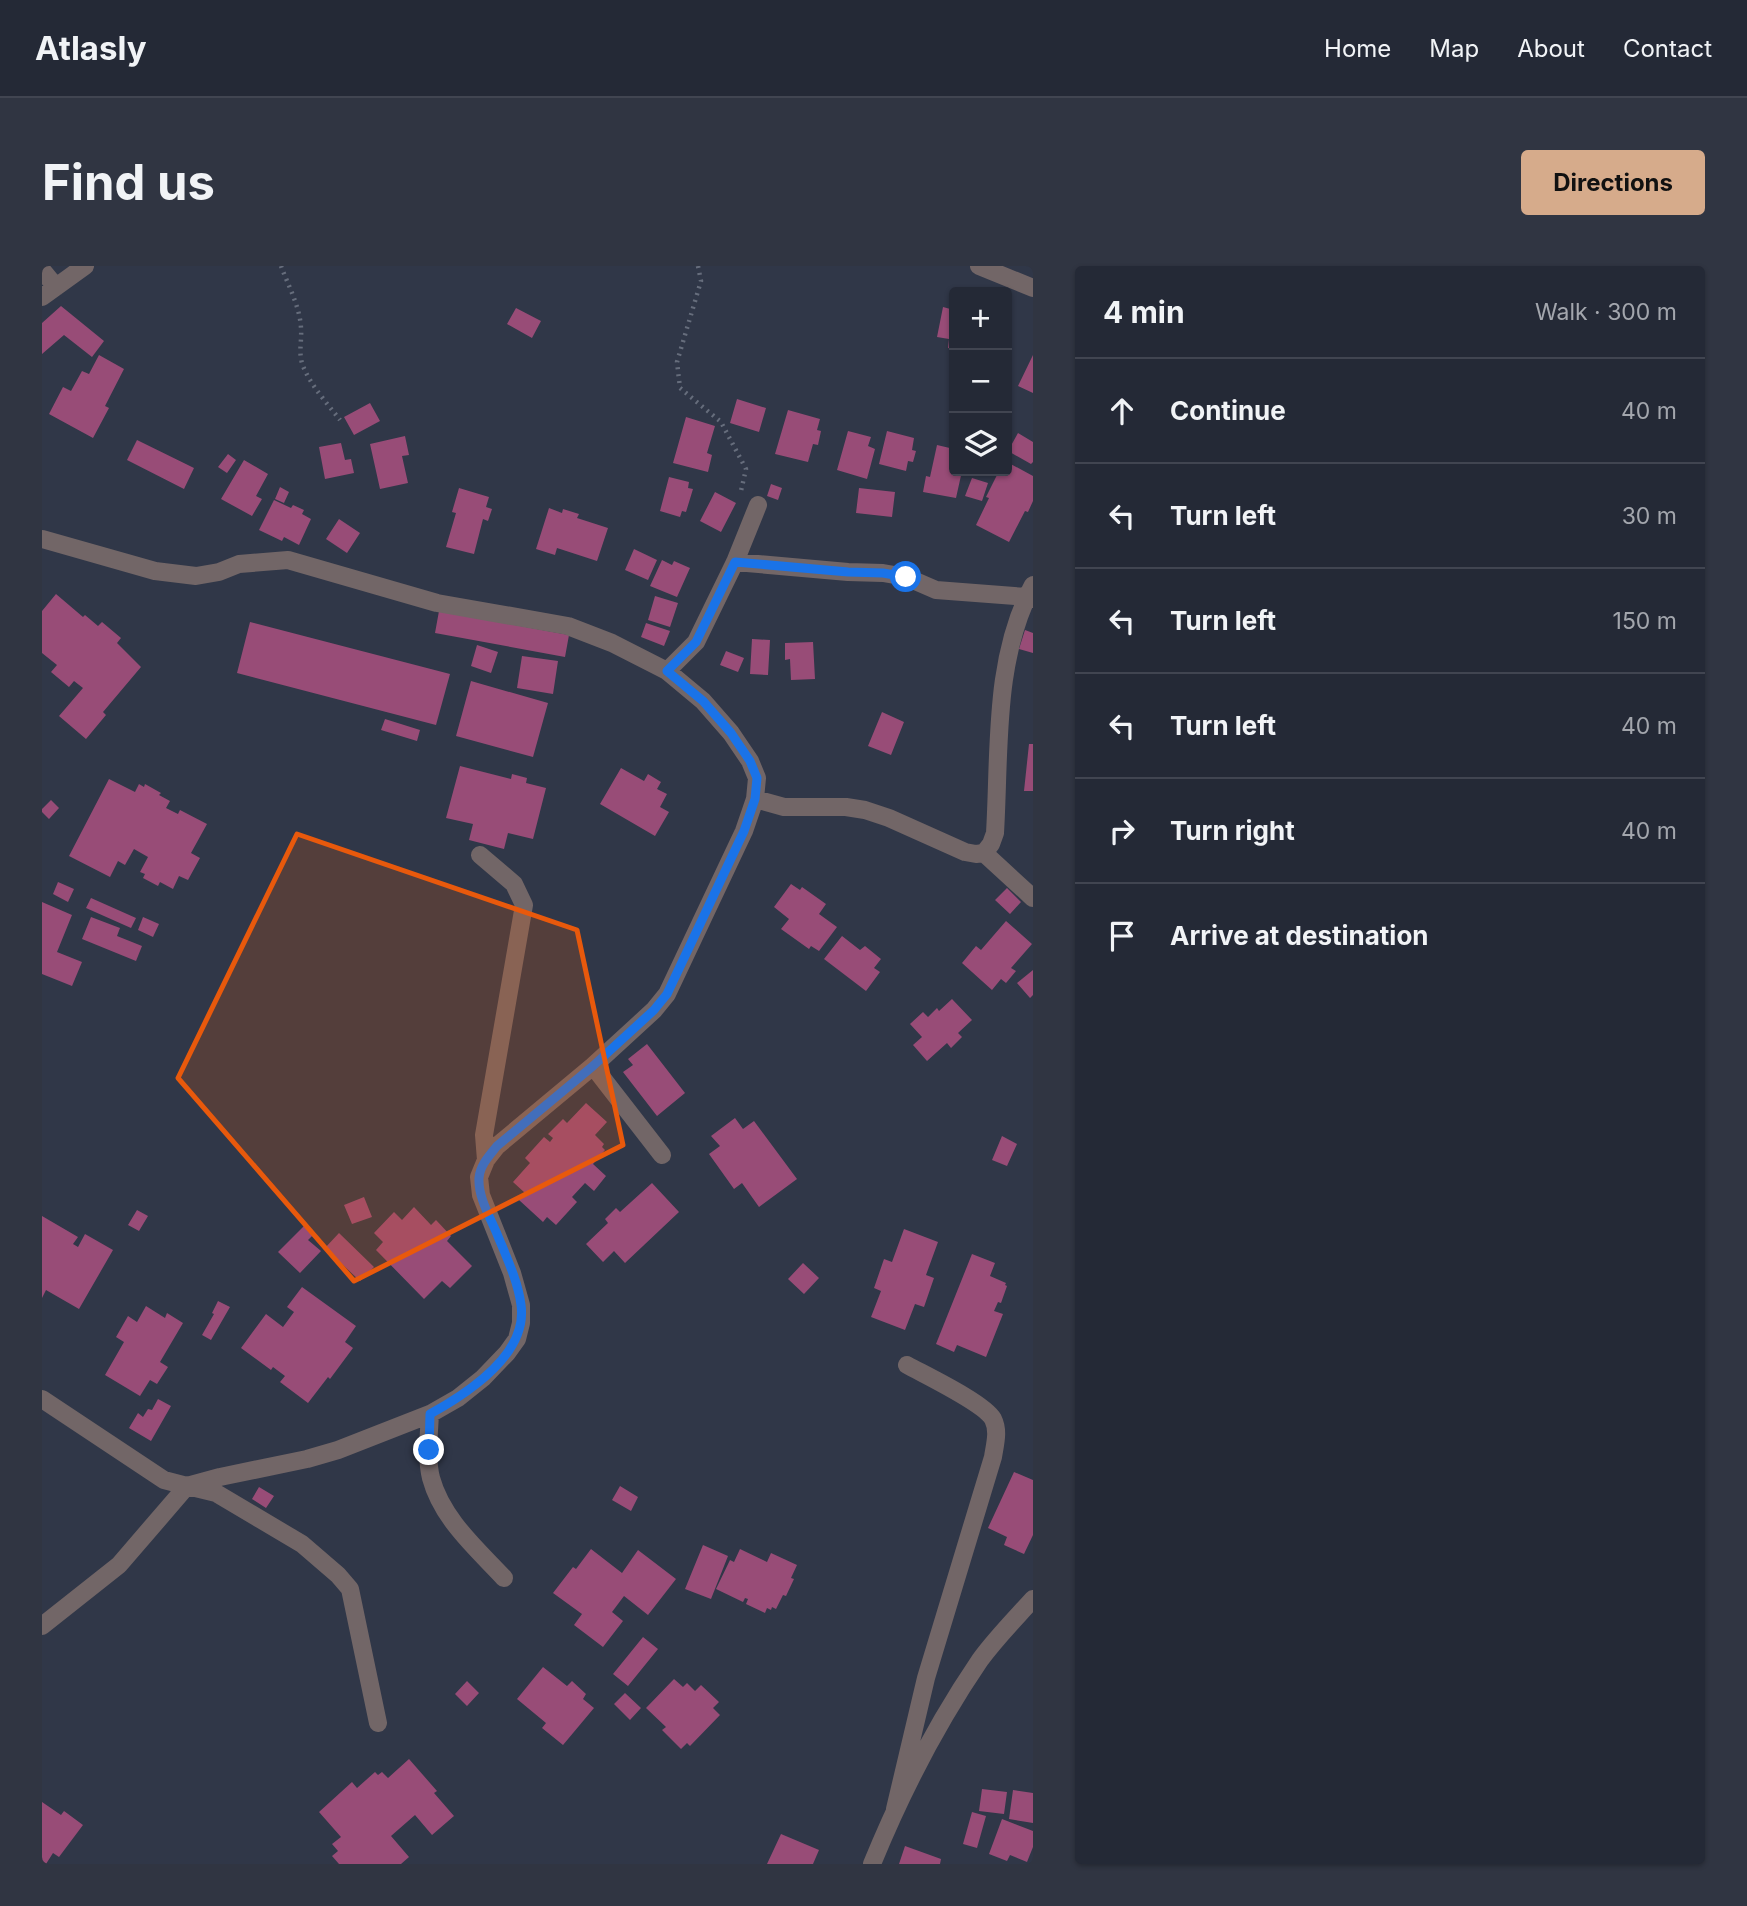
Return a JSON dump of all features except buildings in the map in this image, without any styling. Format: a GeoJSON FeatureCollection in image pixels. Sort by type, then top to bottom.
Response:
{"type":"FeatureCollection","features":[{"type":"Feature","properties":{"kind":"street"},"geometry":{"type":"LineString","coordinates":[[42,270],[49,292],[85,266]]}},
{"type":"Feature","properties":{"kind":"street"},"geometry":{"type":"LineString","coordinates":[[979,266],[1033,288]]}},
{"type":"Feature","properties":{"kind":"street"},"geometry":{"type":"LineString","coordinates":[[667,671],[696,642],[735,562],[758,505]]}},
{"type":"Feature","properties":{"kind":"street"},"geometry":{"type":"LineString","coordinates":[[42,539],[155,571],[196,576],[219,572],[239,564],[288,561],[437,603],[568,626],[611,643],[667,671],[703,701],[731,733],[750,761],[757,778],[755,799],[744,831],[667,994],[654,1010],[593,1066],[497,1146],[486,1160],[479,1177],[481,1195],[512,1273],[521,1305],[521,1323],[517,1339],[508,1353],[458,1398],[430,1414],[338,1450],[187,1486],[119,1565],[42,1626]]}},
{"type":"Feature","properties":{"kind":"street"},"geometry":{"type":"LineString","coordinates":[[735,562],[883,573],[906,577],[936,590],[1031,594],[1011,641],[1003,681],[995,833],[984,853],[965,852],[889,817],[865,810],[846,807],[784,807],[755,799]]}},
{"type":"Feature","properties":{"kind":"street"},"geometry":{"type":"LineString","coordinates":[[984,853],[1033,898]]}},
{"type":"Feature","properties":{"kind":"street"},"geometry":{"type":"LineString","coordinates":[[480,855],[514,884],[524,905],[484,1135],[486,1160]]}},
{"type":"Feature","properties":{"kind":"street"},"geometry":{"type":"LineString","coordinates":[[593,1066],[662,1155]]}},
{"type":"Feature","properties":{"kind":"street"},"geometry":{"type":"LineString","coordinates":[[895,1809],[926,1678],[993,1457],[997,1434],[992,1417],[976,1404],[907,1365]]}},
{"type":"Feature","properties":{"kind":"street"},"geometry":{"type":"LineString","coordinates":[[42,1399],[164,1480],[216,1493],[302,1544],[338,1574],[350,1589],[378,1723]]}},
{"type":"Feature","properties":{"kind":"street"},"geometry":{"type":"LineString","coordinates":[[430,1414],[431,1477],[440,1502],[458,1529],[504,1578]]}},
{"type":"Feature","properties":{"kind":"street"},"geometry":{"type":"LineString","coordinates":[[872,1864],[895,1809],[943,1720],[981,1659],[1033,1599]]}},
{"type":"Feature","properties":{"kind":"path"},"geometry":{"type":"LineString","coordinates":[[281,266],[301,327],[299,349],[303,365],[312,383],[340,420]]}},
{"type":"Feature","properties":{"kind":"path"},"geometry":{"type":"LineString","coordinates":[[698,266],[701,281],[677,362],[680,388],[721,422],[746,469],[741,492],[758,505]]}},
{"type":"Feature","properties":{"kind":"highlighted area"},"geometry":{"type":"Polygon","coordinates":[[[297,834],[577,930],[623,1145],[354,1281],[178,1078],[297,834]]]}},
{"type":"Feature","properties":{"kind":"route"},"geometry":{"type":"LineString","coordinates":[[429,1450],[430,1414],[458,1398],[508,1353],[517,1339],[521,1323],[521,1305],[512,1273],[481,1195],[479,1177],[486,1160],[497,1146],[593,1066],[654,1010],[667,994],[744,831],[755,799],[757,778],[750,761],[731,733],[703,701],[667,671],[696,642],[735,562],[906,577]]}}]}
